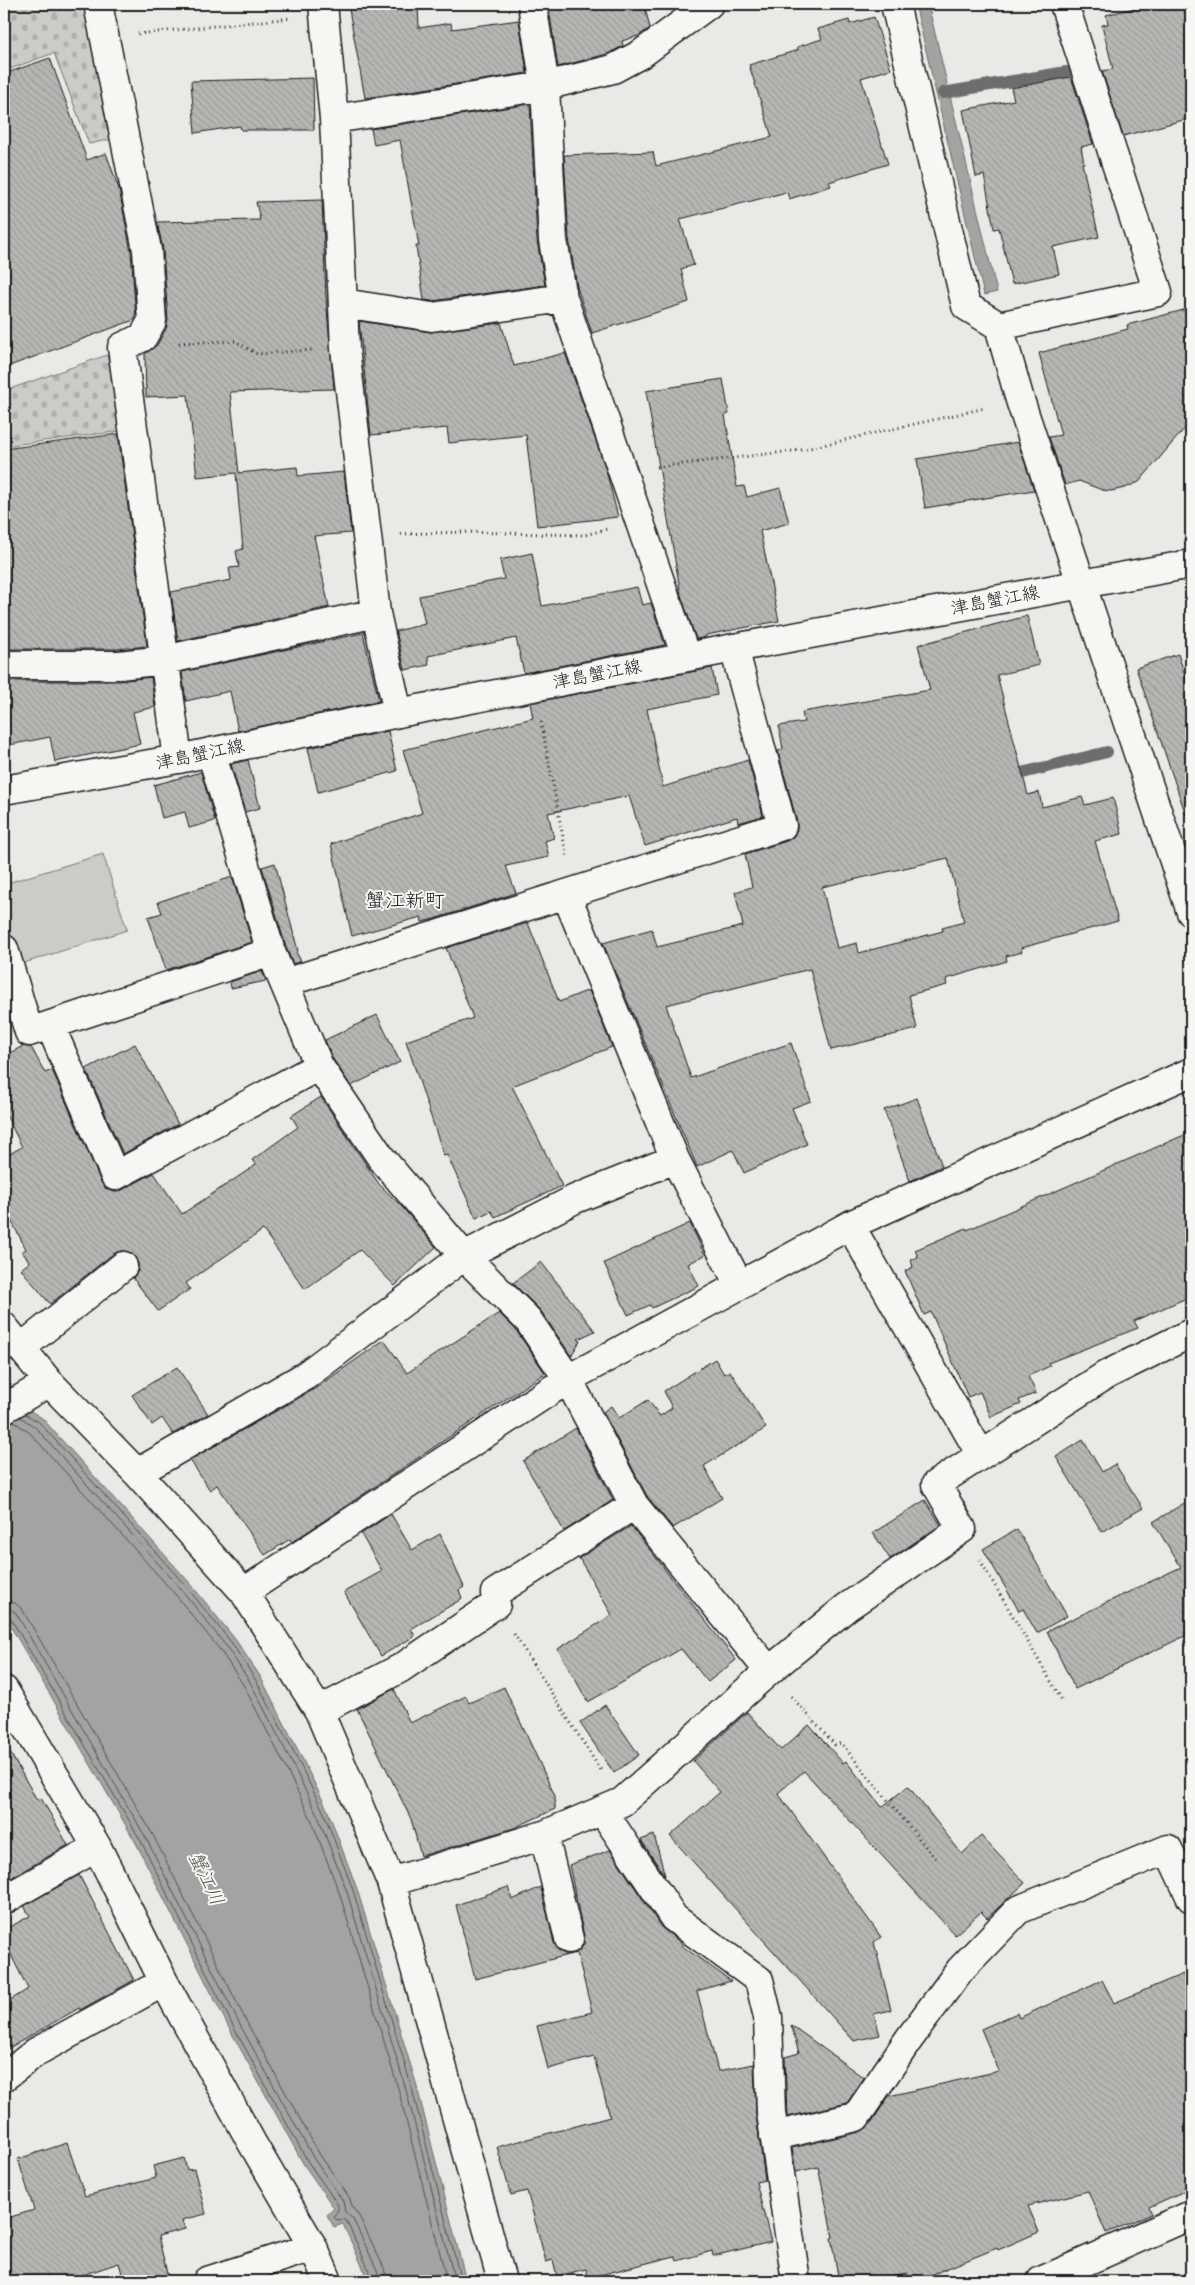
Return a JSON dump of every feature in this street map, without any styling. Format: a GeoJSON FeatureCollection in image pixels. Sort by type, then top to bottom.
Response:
{"type":"FeatureCollection","features":[{"type":"Feature","properties":{"kind":"street"},"geometry":{"type":"LineString","coordinates":[[98,4],[147,250],[152,321],[142,337],[122,347],[178,760]]}},
{"type":"Feature","properties":{"kind":"street"},"geometry":{"type":"LineString","coordinates":[[532,4],[545,86],[553,240],[563,298],[686,657]]}},
{"type":"Feature","properties":{"kind":"street"},"geometry":{"type":"LineString","coordinates":[[334,118],[545,86],[613,69],[641,54],[709,4]]}},
{"type":"Feature","properties":{"kind":"street"},"geometry":{"type":"LineString","coordinates":[[895,4],[966,306],[999,326],[1020,400],[1191,912]]}},
{"type":"Feature","properties":{"kind":"street"},"geometry":{"type":"LineString","coordinates":[[999,326],[1158,292],[1064,4]]}},
{"type":"Feature","properties":{"kind":"street"},"geometry":{"type":"LineString","coordinates":[[323,9],[334,118],[345,348],[376,613],[398,713]]}},
{"type":"Feature","properties":{"kind":"street"},"geometry":{"type":"LineString","coordinates":[[343,303],[432,317],[563,298]]}},
{"type":"Feature","properties":{"kind":"street","name":"津島蟹江線"},"geometry":{"type":"LineString","coordinates":[[4,790],[178,760],[398,713],[686,657],[1191,564]]}},
{"type":"Feature","properties":{"kind":"street"},"geometry":{"type":"LineString","coordinates":[[4,665],[118,665],[165,660],[376,613]]}},
{"type":"Feature","properties":{"kind":"street"},"geometry":{"type":"LineString","coordinates":[[284,983],[782,826],[734,648]]}},
{"type":"Feature","properties":{"kind":"street"},"geometry":{"type":"LineString","coordinates":[[211,752],[271,952],[319,1066],[382,1159],[464,1256],[528,1320],[568,1378],[634,1505],[769,1671]]}},
{"type":"Feature","properties":{"kind":"street"},"geometry":{"type":"LineString","coordinates":[[569,893],[675,1160],[739,1285]]}},
{"type":"Feature","properties":{"kind":"street"},"geometry":{"type":"LineString","coordinates":[[4,949],[28,1032],[271,952]]}},
{"type":"Feature","properties":{"kind":"street"},"geometry":{"type":"LineString","coordinates":[[50,1025],[115,1176],[319,1066]]}},
{"type":"Feature","properties":{"kind":"street"},"geometry":{"type":"LineString","coordinates":[[244,1592],[568,1378],[850,1225],[1191,1072]]}},
{"type":"Feature","properties":{"kind":"street"},"geometry":{"type":"LineString","coordinates":[[137,1473],[305,1376],[464,1256],[575,1199],[675,1160]]}},
{"type":"Feature","properties":{"kind":"street"},"geometry":{"type":"LineString","coordinates":[[850,1225],[981,1455]]}},
{"type":"Feature","properties":{"kind":"street"},"geometry":{"type":"LineString","coordinates":[[21,1348],[123,1266]]}},
{"type":"Feature","properties":{"kind":"street"},"geometry":{"type":"LineString","coordinates":[[4,1327],[21,1348],[43,1386],[137,1473],[244,1592],[319,1711],[391,1882],[502,2281]]}},
{"type":"Feature","properties":{"kind":"street"},"geometry":{"type":"LineString","coordinates":[[391,1882],[544,1835],[612,1806],[769,1671],[847,1607],[962,1529],[936,1484],[1106,1375],[1191,1332]]}},
{"type":"Feature","properties":{"kind":"street"},"geometry":{"type":"LineString","coordinates":[[4,1409],[43,1386]]}},
{"type":"Feature","properties":{"kind":"street"},"geometry":{"type":"LineString","coordinates":[[319,1711],[401,1668],[496,1604],[495,1593],[634,1505]]}},
{"type":"Feature","properties":{"kind":"street"},"geometry":{"type":"LineString","coordinates":[[4,1690],[97,1847],[164,1982],[252,2143],[313,2247],[328,2281]]}},
{"type":"Feature","properties":{"kind":"street"},"geometry":{"type":"LineString","coordinates":[[612,1806],[674,1918],[759,1980],[768,2017],[771,2113],[796,2281]]}},
{"type":"Feature","properties":{"kind":"street"},"geometry":{"type":"LineString","coordinates":[[544,1835],[569,1939]]}},
{"type":"Feature","properties":{"kind":"street"},"geometry":{"type":"LineString","coordinates":[[4,1900],[97,1847]]}},
{"type":"Feature","properties":{"kind":"street"},"geometry":{"type":"LineString","coordinates":[[774,2136],[856,2118],[909,2039],[960,1970],[1018,1910],[1168,1849],[1191,1898]]}},
{"type":"Feature","properties":{"kind":"street"},"geometry":{"type":"LineString","coordinates":[[4,2077],[36,2052],[164,1982]]}},
{"type":"Feature","properties":{"kind":"street"},"geometry":{"type":"LineString","coordinates":[[1041,2281],[1191,2216]]}},
{"type":"Feature","properties":{"kind":"street"},"geometry":{"type":"LineString","coordinates":[[207,2281],[313,2247]]}},
{"type":"Feature","properties":{"kind":"path"},"geometry":{"type":"LineString","coordinates":[[104,38],[323,9]]}},
{"type":"Feature","properties":{"kind":"path"},"geometry":{"type":"LineString","coordinates":[[142,337],[155,343],[235,341],[257,354],[345,348]]}},
{"type":"Feature","properties":{"kind":"path"},"geometry":{"type":"LineString","coordinates":[[622,472],[801,450],[1020,400]]}},
{"type":"Feature","properties":{"kind":"path"},"geometry":{"type":"LineString","coordinates":[[367,535],[462,532],[585,535],[639,521]]}},
{"type":"Feature","properties":{"kind":"path"},"geometry":{"type":"LineString","coordinates":[[534,686],[569,893]]}},
{"type":"Feature","properties":{"kind":"path"},"geometry":{"type":"LineString","coordinates":[[962,1529],[1063,1702]]}},
{"type":"Feature","properties":{"kind":"path"},"geometry":{"type":"LineString","coordinates":[[496,1604],[612,1806]]}},
{"type":"Feature","properties":{"kind":"path"},"geometry":{"type":"LineString","coordinates":[[769,1671],[835,1745],[841,1743],[935,1858]]}},
{"type":"Feature","properties":{"kind":"green space"},"geometry":{"type":"Polygon","coordinates":[[[4,4],[85,4],[112,139],[89,144],[54,53],[4,71],[4,4]]]}},
{"type":"Feature","properties":{"kind":"green space"},"geometry":{"type":"Polygon","coordinates":[[[107,355],[122,431],[4,446],[4,391],[107,355]]]}},
{"type":"Feature","properties":{"kind":"green space"},"geometry":{"type":"Polygon","coordinates":[[[103,854],[127,930],[18,965],[4,913],[4,884],[103,854]]]}},
{"type":"Feature","properties":{"kind":"water"},"geometry":{"type":"Polygon","coordinates":[[[915,4],[928,4],[997,292],[984,295],[915,4]]]}},
{"type":"Feature","properties":{"kind":"water","name":"蟹江川"},"geometry":{"type":"Polygon","coordinates":[[[4,1375],[29,1410],[42,1418],[189,1582],[235,1639],[260,1676],[299,1752],[328,1811],[357,1889],[416,2083],[466,2281],[369,2281],[343,2224],[334,2227],[327,2215],[334,2208],[304,2165],[230,2030],[136,1843],[4,1615],[4,1375]]]}},
{"type":"Feature","properties":{"kind":"building"},"geometry":{"type":"Polygon","coordinates":[[[348,4],[418,4],[419,28],[451,23],[452,29],[519,20],[527,73],[365,98],[348,4]]]}},
{"type":"Feature","properties":{"kind":"building"},"geometry":{"type":"Polygon","coordinates":[[[571,4],[644,4],[650,28],[638,36],[622,41],[623,46],[607,54],[558,67],[549,9],[571,4]]]}},
{"type":"Feature","properties":{"kind":"building"},"geometry":{"type":"Polygon","coordinates":[[[1150,4],[1191,4],[1191,118],[1123,136],[1102,71],[1113,69],[1102,25],[1108,24],[1106,15],[1150,4]]]}},
{"type":"Feature","properties":{"kind":"building"},"geometry":{"type":"Polygon","coordinates":[[[874,17],[891,69],[861,78],[888,164],[829,182],[831,186],[789,199],[787,192],[680,219],[694,265],[681,269],[689,302],[592,333],[577,287],[569,238],[564,155],[653,152],[656,166],[772,137],[749,65],[798,50],[797,47],[822,39],[818,29],[849,20],[850,24],[874,17]]]}},
{"type":"Feature","properties":{"kind":"building"},"geometry":{"type":"Polygon","coordinates":[[[50,58],[87,160],[106,153],[119,189],[131,252],[136,317],[134,320],[4,368],[4,74],[50,58]]]}},
{"type":"Feature","properties":{"kind":"building"},"geometry":{"type":"Polygon","coordinates":[[[1071,77],[1093,144],[1081,147],[1084,163],[1082,163],[1099,237],[1053,247],[1059,274],[1012,284],[999,228],[994,229],[984,175],[976,177],[963,110],[1014,100],[1011,88],[1071,77]]]}},
{"type":"Feature","properties":{"kind":"building"},"geometry":{"type":"Polygon","coordinates":[[[313,78],[314,130],[241,130],[240,126],[195,133],[191,81],[313,78]]]}},
{"type":"Feature","properties":{"kind":"building"},"geometry":{"type":"Polygon","coordinates":[[[530,104],[537,241],[545,285],[432,301],[424,300],[416,246],[419,246],[400,140],[374,145],[371,129],[530,104]]]}},
{"type":"Feature","properties":{"kind":"building"},"geometry":{"type":"Polygon","coordinates":[[[322,200],[326,298],[334,389],[230,392],[239,473],[297,467],[298,476],[344,472],[351,533],[314,536],[329,607],[178,641],[171,592],[231,580],[229,568],[239,567],[236,551],[243,549],[236,473],[197,477],[188,395],[146,397],[145,354],[157,345],[166,329],[168,320],[163,249],[157,222],[260,220],[256,202],[322,200]]]}},
{"type":"Feature","properties":{"kind":"building"},"geometry":{"type":"Polygon","coordinates":[[[1191,308],[1191,421],[1139,482],[1111,491],[1102,490],[1079,481],[1065,485],[1049,437],[1061,435],[1039,353],[1128,329],[1127,325],[1191,308]]]}},
{"type":"Feature","properties":{"kind":"building"},"geometry":{"type":"Polygon","coordinates":[[[359,321],[430,332],[501,323],[514,366],[565,353],[606,470],[618,517],[537,526],[526,435],[449,443],[447,428],[371,435],[359,321]]]}},
{"type":"Feature","properties":{"kind":"building"},"geometry":{"type":"Polygon","coordinates":[[[723,379],[729,414],[725,415],[737,487],[744,486],[747,497],[780,488],[789,523],[760,531],[779,621],[706,635],[706,637],[696,639],[681,595],[646,391],[723,379]]]}},
{"type":"Feature","properties":{"kind":"building"},"geometry":{"type":"Polygon","coordinates":[[[118,434],[147,646],[118,649],[4,649],[4,449],[118,434]]]}},
{"type":"Feature","properties":{"kind":"building"},"geometry":{"type":"Polygon","coordinates":[[[1018,442],[1034,490],[925,508],[917,459],[1018,442]]]}},
{"type":"Feature","properties":{"kind":"building"},"geometry":{"type":"Polygon","coordinates":[[[532,553],[542,606],[637,587],[642,605],[651,603],[665,645],[524,673],[516,638],[428,656],[429,665],[405,670],[396,631],[425,624],[419,596],[504,579],[500,560],[532,553]]]}},
{"type":"Feature","properties":{"kind":"building"},"geometry":{"type":"Polygon","coordinates":[[[1027,616],[1039,665],[997,675],[1028,795],[1039,792],[1042,807],[1082,797],[1085,805],[1113,798],[1122,834],[1095,841],[1118,921],[1021,948],[1022,952],[1006,956],[1007,961],[946,979],[947,985],[909,995],[917,1029],[831,1050],[810,969],[666,1005],[691,1078],[791,1043],[811,1101],[792,1108],[807,1144],[744,1173],[733,1150],[697,1167],[603,943],[652,929],[657,947],[743,926],[735,892],[752,887],[745,854],[787,841],[794,836],[797,829],[797,822],[778,751],[783,749],[779,726],[804,722],[802,712],[930,690],[918,645],[1027,616]],[[948,858],[822,887],[837,948],[857,943],[859,953],[943,931],[942,928],[964,922],[948,858]]]}},
{"type":"Feature","properties":{"kind":"building"},"geometry":{"type":"Polygon","coordinates":[[[363,633],[379,701],[238,731],[230,691],[186,701],[182,672],[363,633]]]}},
{"type":"Feature","properties":{"kind":"building"},"geometry":{"type":"Polygon","coordinates":[[[1178,654],[1191,693],[1191,814],[1186,815],[1136,668],[1178,654]]]}},
{"type":"Feature","properties":{"kind":"building"},"geometry":{"type":"Polygon","coordinates":[[[712,668],[717,695],[647,709],[663,787],[748,760],[763,816],[738,823],[737,817],[645,846],[629,796],[548,813],[554,838],[545,841],[549,857],[506,866],[516,893],[434,919],[422,922],[421,917],[352,936],[331,844],[422,813],[403,750],[533,718],[530,703],[712,668]]]}},
{"type":"Feature","properties":{"kind":"building"},"geometry":{"type":"Polygon","coordinates":[[[151,677],[155,707],[133,712],[140,744],[55,762],[50,737],[4,746],[4,681],[119,681],[151,677]]]}},
{"type":"Feature","properties":{"kind":"building"},"geometry":{"type":"Polygon","coordinates":[[[388,731],[397,771],[318,792],[308,748],[388,731]]]}},
{"type":"Feature","properties":{"kind":"building"},"geometry":{"type":"Polygon","coordinates":[[[248,760],[260,808],[245,812],[231,764],[248,760]]]}},
{"type":"Feature","properties":{"kind":"building"},"geometry":{"type":"Polygon","coordinates":[[[201,772],[215,821],[189,828],[185,812],[162,818],[154,785],[201,772]]]}},
{"type":"Feature","properties":{"kind":"building"},"geometry":{"type":"Polygon","coordinates":[[[275,863],[298,951],[296,952],[301,961],[293,964],[262,867],[275,863]]]}},
{"type":"Feature","properties":{"kind":"building"},"geometry":{"type":"Polygon","coordinates":[[[232,877],[252,942],[166,970],[148,917],[162,913],[158,902],[232,877]]]}},
{"type":"Feature","properties":{"kind":"building"},"geometry":{"type":"Polygon","coordinates":[[[528,923],[559,1002],[589,990],[612,1047],[512,1086],[562,1186],[495,1217],[491,1211],[476,1218],[447,1155],[444,1156],[406,1041],[473,1018],[446,948],[528,923]]]}},
{"type":"Feature","properties":{"kind":"building"},"geometry":{"type":"Polygon","coordinates":[[[262,971],[266,981],[231,988],[230,982],[262,971]]]}},
{"type":"Feature","properties":{"kind":"building"},"geometry":{"type":"Polygon","coordinates":[[[377,1015],[400,1062],[351,1086],[333,1059],[325,1040],[377,1015]]]}},
{"type":"Feature","properties":{"kind":"building"},"geometry":{"type":"Polygon","coordinates":[[[135,1044],[178,1124],[123,1154],[86,1069],[135,1044]]]}},
{"type":"Feature","properties":{"kind":"building"},"geometry":{"type":"Polygon","coordinates":[[[23,1046],[31,1047],[45,1073],[52,1070],[101,1182],[106,1189],[115,1192],[122,1190],[154,1173],[182,1214],[256,1165],[252,1160],[298,1127],[291,1116],[321,1097],[379,1184],[402,1207],[436,1247],[395,1286],[360,1250],[305,1289],[263,1230],[186,1283],[190,1289],[158,1311],[133,1278],[138,1271],[135,1257],[129,1252],[121,1251],[113,1254],[50,1304],[21,1269],[30,1262],[22,1252],[26,1249],[4,1207],[4,1157],[22,1147],[4,1111],[4,1056],[23,1046]]]}},
{"type":"Feature","properties":{"kind":"building"},"geometry":{"type":"Polygon","coordinates":[[[917,1098],[942,1166],[910,1181],[884,1110],[917,1098]]]}},
{"type":"Feature","properties":{"kind":"building"},"geometry":{"type":"Polygon","coordinates":[[[1191,1132],[1191,1296],[1134,1321],[1138,1328],[1048,1363],[1050,1366],[1028,1376],[1036,1393],[1019,1400],[1021,1404],[991,1417],[980,1392],[968,1397],[931,1312],[924,1315],[905,1271],[913,1267],[911,1260],[918,1257],[915,1250],[966,1228],[967,1230],[1191,1132]]]}},
{"type":"Feature","properties":{"kind":"building"},"geometry":{"type":"Polygon","coordinates":[[[690,1223],[705,1255],[688,1264],[699,1286],[652,1308],[650,1305],[628,1315],[604,1263],[690,1223]]]}},
{"type":"Feature","properties":{"kind":"building"},"geometry":{"type":"Polygon","coordinates":[[[541,1262],[595,1331],[578,1339],[580,1341],[571,1356],[541,1311],[513,1283],[541,1262]]]}},
{"type":"Feature","properties":{"kind":"building"},"geometry":{"type":"Polygon","coordinates":[[[499,1313],[516,1330],[545,1373],[292,1542],[290,1539],[265,1555],[217,1485],[210,1490],[190,1460],[313,1390],[384,1340],[407,1373],[499,1313]]]}},
{"type":"Feature","properties":{"kind":"building"},"geometry":{"type":"Polygon","coordinates":[[[715,1359],[724,1374],[730,1371],[766,1428],[704,1466],[722,1498],[673,1528],[647,1496],[603,1412],[611,1406],[619,1418],[648,1400],[660,1416],[672,1408],[664,1391],[715,1359]]]}},
{"type":"Feature","properties":{"kind":"building"},"geometry":{"type":"Polygon","coordinates":[[[177,1367],[208,1414],[173,1434],[162,1418],[152,1425],[132,1395],[177,1367]]]}},
{"type":"Feature","properties":{"kind":"building"},"geometry":{"type":"Polygon","coordinates":[[[576,1428],[613,1500],[564,1531],[523,1461],[576,1428]]]}},
{"type":"Feature","properties":{"kind":"building"},"geometry":{"type":"Polygon","coordinates":[[[1083,1440],[1102,1472],[1115,1464],[1143,1508],[1102,1532],[1056,1457],[1083,1440]]]}},
{"type":"Feature","properties":{"kind":"building"},"geometry":{"type":"Polygon","coordinates":[[[1191,1499],[1191,1633],[1075,1689],[1047,1631],[1181,1567],[1153,1522],[1191,1499]]]}},
{"type":"Feature","properties":{"kind":"building"},"geometry":{"type":"Polygon","coordinates":[[[925,1500],[941,1525],[890,1559],[873,1533],[925,1500]]]}},
{"type":"Feature","properties":{"kind":"building"},"geometry":{"type":"Polygon","coordinates":[[[391,1514],[412,1550],[440,1534],[464,1587],[459,1590],[462,1598],[460,1600],[411,1629],[415,1636],[381,1656],[344,1592],[382,1571],[361,1534],[391,1514]]]}},
{"type":"Feature","properties":{"kind":"building"},"geometry":{"type":"Polygon","coordinates":[[[631,1526],[736,1660],[708,1682],[681,1649],[588,1702],[558,1649],[612,1615],[579,1558],[631,1526]]]}},
{"type":"Feature","properties":{"kind":"building"},"geometry":{"type":"Polygon","coordinates":[[[1017,1529],[1067,1616],[1037,1633],[1023,1609],[1019,1611],[983,1549],[1017,1529]]]}},
{"type":"Feature","properties":{"kind":"building"},"geometry":{"type":"Polygon","coordinates":[[[504,1687],[555,1796],[555,1809],[514,1828],[421,1856],[411,1819],[357,1709],[394,1689],[410,1723],[466,1696],[469,1703],[504,1687]]]}},
{"type":"Feature","properties":{"kind":"building"},"geometry":{"type":"Polygon","coordinates":[[[605,1705],[639,1755],[614,1773],[580,1723],[605,1705]]]}},
{"type":"Feature","properties":{"kind":"building"},"geometry":{"type":"Polygon","coordinates":[[[747,1712],[781,1750],[809,1725],[843,1763],[846,1761],[882,1807],[908,1786],[962,1854],[981,1836],[1025,1883],[987,1918],[981,1912],[955,1935],[804,1771],[778,1793],[881,1937],[874,1942],[891,2010],[874,2014],[880,2035],[854,2041],[670,1836],[720,1792],[693,1761],[747,1712]]]}},
{"type":"Feature","properties":{"kind":"building"},"geometry":{"type":"Polygon","coordinates":[[[4,1742],[37,1800],[41,1798],[68,1845],[9,1879],[4,1870],[4,1742]]]}},
{"type":"Feature","properties":{"kind":"building"},"geometry":{"type":"Polygon","coordinates":[[[654,1835],[665,1876],[641,1840],[654,1835]]]}},
{"type":"Feature","properties":{"kind":"building"},"geometry":{"type":"Polygon","coordinates":[[[610,1850],[661,1927],[681,1943],[682,1946],[731,1981],[697,1991],[718,2071],[754,2064],[756,2115],[765,2180],[756,2182],[771,2242],[713,2256],[712,2251],[677,2261],[675,2256],[588,2278],[586,2269],[557,2276],[553,2260],[546,2262],[527,2191],[511,2195],[497,2147],[610,2117],[594,2057],[548,2069],[537,2026],[592,2012],[577,1953],[573,1954],[580,1950],[584,1944],[584,1936],[569,1865],[610,1850]]]}},
{"type":"Feature","properties":{"kind":"building"},"geometry":{"type":"Polygon","coordinates":[[[79,1875],[134,1980],[80,2010],[79,2008],[4,2051],[4,2004],[28,1989],[4,1941],[4,1930],[30,1916],[24,1906],[79,1875]]]}},
{"type":"Feature","properties":{"kind":"building"},"geometry":{"type":"Polygon","coordinates":[[[508,1887],[512,1900],[541,1887],[554,1943],[558,1950],[564,1954],[572,1954],[475,1979],[456,1905],[508,1887]]]}},
{"type":"Feature","properties":{"kind":"building"},"geometry":{"type":"Polygon","coordinates":[[[1183,1974],[1191,1994],[1191,2188],[1149,2207],[1152,2214],[1106,2233],[1088,2191],[1028,2206],[1039,2232],[998,2250],[997,2248],[916,2281],[911,2281],[907,2273],[861,2281],[839,2281],[831,2238],[833,2237],[818,2167],[796,2172],[792,2148],[860,2132],[869,2126],[889,2096],[999,2071],[981,2029],[1017,2013],[1019,2018],[1102,1980],[1114,2003],[1183,1974]]]}},
{"type":"Feature","properties":{"kind":"building"},"geometry":{"type":"Polygon","coordinates":[[[791,2025],[864,2078],[847,2103],[787,2117],[785,2057],[799,2053],[791,2025]]]}},
{"type":"Feature","properties":{"kind":"building"},"geometry":{"type":"Polygon","coordinates":[[[67,2143],[85,2196],[156,2178],[153,2166],[184,2158],[187,2170],[194,2169],[206,2214],[182,2220],[185,2229],[158,2236],[169,2281],[124,2281],[119,2263],[64,2281],[4,2281],[4,2219],[34,2210],[18,2159],[67,2143]]]}},
{"type":"Feature","properties":{"kind":"waterway"},"geometry":{"type":"LineString","coordinates":[[943,93],[1066,72]]}},
{"type":"Feature","properties":{"kind":"waterway"},"geometry":{"type":"LineString","coordinates":[[1006,777],[1107,752]]}},
{"type":"Feature","properties":{"kind":"district","name":"蟹江新町"},"geometry":{"type":"Point","coordinates":[405,900]}}]}
